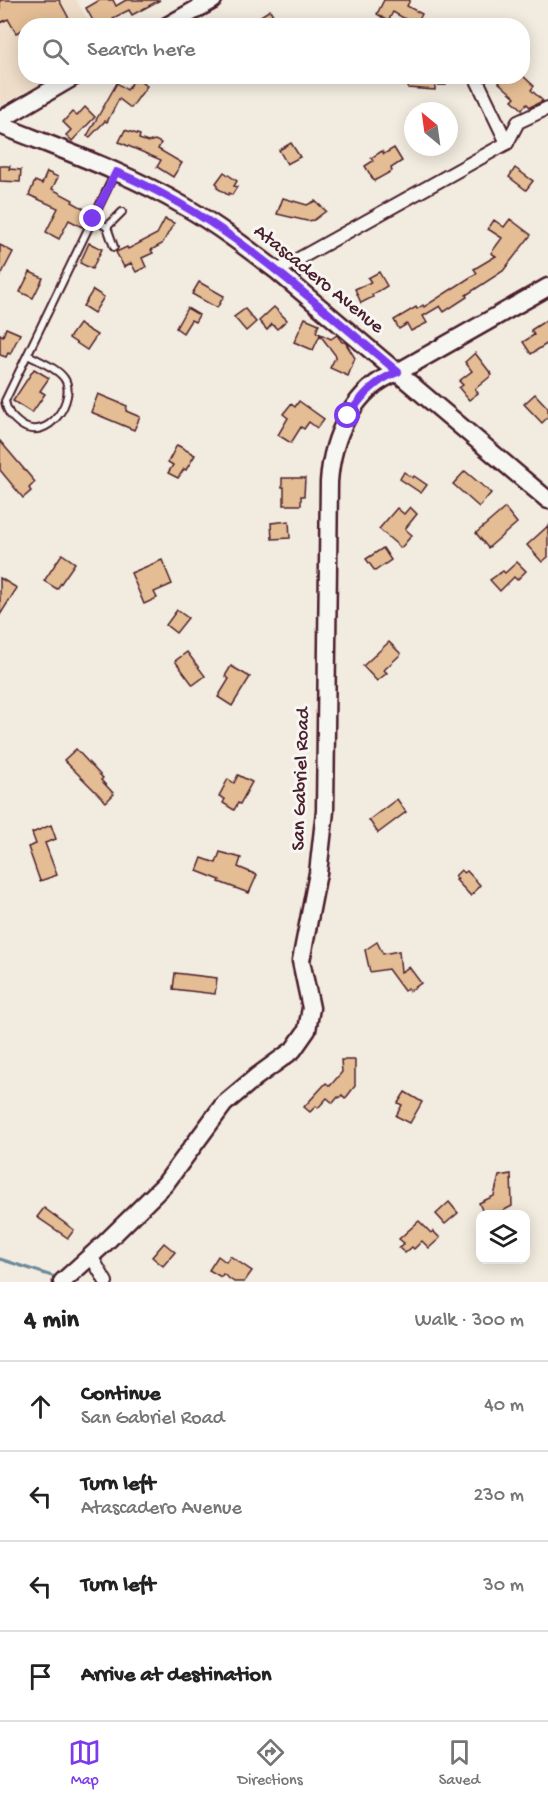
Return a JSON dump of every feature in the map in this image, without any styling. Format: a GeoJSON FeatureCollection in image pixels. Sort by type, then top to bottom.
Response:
{"type":"FeatureCollection","features":[{"type":"Feature","properties":{"kind":"street"},"geometry":{"type":"LineString","coordinates":[[181,18],[213,0]]}},
{"type":"Feature","properties":{"kind":"street"},"geometry":{"type":"LineString","coordinates":[[0,120],[61,84]]}},
{"type":"Feature","properties":{"kind":"street"},"geometry":{"type":"LineString","coordinates":[[478,84],[507,143]]}},
{"type":"Feature","properties":{"kind":"street"},"geometry":{"type":"LineString","coordinates":[[277,271],[507,143],[518,122],[548,108]]}},
{"type":"Feature","properties":{"kind":"street","name":"Atascadero Avenue"},"geometry":{"type":"LineString","coordinates":[[0,125],[116,172],[182,205],[231,236],[277,271],[548,500]]}},
{"type":"Feature","properties":{"kind":"street","name":"San Gabriel Road"},"geometry":{"type":"LineString","coordinates":[[62,1282],[165,1184],[224,1104],[293,1050],[307,1030],[311,1008],[302,961],[318,873],[325,811],[330,471],[338,437],[354,406],[369,389],[386,377],[548,287]]}},
{"type":"Feature","properties":{"kind":"street"},"geometry":{"type":"LineString","coordinates":[[91,1256],[105,1282]]}},
{"type":"Feature","properties":{"kind":"lane"},"geometry":{"type":"LineString","coordinates":[[28,355],[62,375],[67,382],[68,390],[63,408],[54,420],[41,429],[25,428],[11,417],[6,410],[5,401],[116,172]]}},
{"type":"Feature","properties":{"kind":"lane"},"geometry":{"type":"LineString","coordinates":[[107,227],[122,212]]}},
{"type":"Feature","properties":{"kind":"lane"},"geometry":{"type":"LineString","coordinates":[[93,219],[107,227],[114,247]]}},
{"type":"Feature","properties":{"kind":"shaded area"},"geometry":{"type":"Polygon","coordinates":[[[0,0],[76,0],[87,18],[18,18],[18,84],[40,84],[0,106],[0,0]]]}},
{"type":"Feature","properties":{"kind":"building"},"geometry":{"type":"Polygon","coordinates":[[[0,0],[59,0],[69,18],[18,18],[18,32],[16,33],[8,19],[0,23],[0,0]]]}},
{"type":"Feature","properties":{"kind":"building"},"geometry":{"type":"Polygon","coordinates":[[[100,0],[113,0],[116,6],[126,0],[160,0],[132,15],[129,10],[113,18],[92,18],[86,8],[100,0]]]}},
{"type":"Feature","properties":{"kind":"building"},"geometry":{"type":"Polygon","coordinates":[[[384,0],[410,0],[407,6],[422,14],[420,18],[404,18],[393,12],[390,18],[383,18],[377,14],[384,0]]]}},
{"type":"Feature","properties":{"kind":"building"},"geometry":{"type":"Polygon","coordinates":[[[270,10],[275,18],[260,18],[270,10]]]}},
{"type":"Feature","properties":{"kind":"building"},"geometry":{"type":"Polygon","coordinates":[[[530,82],[534,86],[531,90],[543,101],[530,107],[527,104],[522,109],[512,100],[515,97],[500,84],[530,82]]]}},
{"type":"Feature","properties":{"kind":"building"},"geometry":{"type":"Polygon","coordinates":[[[116,84],[127,90],[131,84],[147,86],[131,108],[119,99],[107,122],[105,121],[90,137],[87,136],[116,84]]]}},
{"type":"Feature","properties":{"kind":"building"},"geometry":{"type":"Polygon","coordinates":[[[408,84],[446,84],[435,85],[435,90],[408,88],[408,84]]]}},
{"type":"Feature","properties":{"kind":"building"},"geometry":{"type":"Polygon","coordinates":[[[85,107],[95,117],[72,141],[66,135],[71,130],[63,122],[72,112],[77,116],[85,107]]]}},
{"type":"Feature","properties":{"kind":"building"},"geometry":{"type":"Polygon","coordinates":[[[125,130],[140,135],[139,139],[148,142],[155,140],[161,143],[158,149],[182,163],[173,177],[157,167],[161,160],[119,142],[125,130]]]}},
{"type":"Feature","properties":{"kind":"building"},"geometry":{"type":"Polygon","coordinates":[[[291,143],[300,157],[287,164],[279,150],[291,143]]]}},
{"type":"Feature","properties":{"kind":"building"},"geometry":{"type":"Polygon","coordinates":[[[394,148],[402,161],[391,168],[392,171],[374,181],[365,166],[373,161],[371,158],[382,151],[384,154],[394,148]]]}},
{"type":"Feature","properties":{"kind":"building"},"geometry":{"type":"Polygon","coordinates":[[[0,166],[10,166],[9,169],[21,170],[20,182],[0,181],[0,166]]]}},
{"type":"Feature","properties":{"kind":"building"},"geometry":{"type":"Polygon","coordinates":[[[515,168],[533,181],[526,190],[509,177],[515,168]]]}},
{"type":"Feature","properties":{"kind":"building"},"geometry":{"type":"Polygon","coordinates":[[[47,172],[58,177],[52,189],[90,212],[82,227],[69,220],[59,239],[46,232],[58,208],[29,195],[35,181],[42,184],[47,172]]]}},
{"type":"Feature","properties":{"kind":"building"},"geometry":{"type":"Polygon","coordinates":[[[224,172],[237,181],[234,186],[237,187],[232,195],[217,188],[216,183],[224,172]]]}},
{"type":"Feature","properties":{"kind":"building"},"geometry":{"type":"Polygon","coordinates":[[[283,198],[307,205],[315,201],[326,211],[314,220],[307,221],[277,214],[283,198]]]}},
{"type":"Feature","properties":{"kind":"building"},"geometry":{"type":"Polygon","coordinates":[[[165,219],[174,223],[162,244],[151,250],[153,253],[142,258],[146,267],[136,272],[131,263],[124,267],[116,252],[127,247],[128,249],[157,234],[165,219]]]}},
{"type":"Feature","properties":{"kind":"building"},"geometry":{"type":"Polygon","coordinates":[[[510,219],[531,235],[503,271],[444,312],[440,306],[423,316],[427,323],[411,331],[407,324],[399,329],[394,320],[416,307],[417,309],[423,305],[424,307],[477,273],[474,269],[496,256],[491,253],[502,238],[488,229],[494,220],[504,227],[510,219]]]}},
{"type":"Feature","properties":{"kind":"building"},"geometry":{"type":"Polygon","coordinates":[[[89,243],[102,249],[92,269],[80,263],[89,243]]]}},
{"type":"Feature","properties":{"kind":"building"},"geometry":{"type":"Polygon","coordinates":[[[0,245],[13,252],[0,277],[0,245]]]}},
{"type":"Feature","properties":{"kind":"building"},"geometry":{"type":"Polygon","coordinates":[[[30,272],[43,278],[33,298],[20,292],[30,272]]]}},
{"type":"Feature","properties":{"kind":"building"},"geometry":{"type":"Polygon","coordinates":[[[379,272],[387,286],[361,303],[355,289],[371,282],[368,278],[379,272]]]}},
{"type":"Feature","properties":{"kind":"building"},"geometry":{"type":"Polygon","coordinates":[[[199,282],[224,296],[217,308],[192,294],[199,282]]]}},
{"type":"Feature","properties":{"kind":"building"},"geometry":{"type":"Polygon","coordinates":[[[93,290],[104,297],[94,313],[83,306],[93,290]]]}},
{"type":"Feature","properties":{"kind":"building"},"geometry":{"type":"Polygon","coordinates":[[[274,307],[287,320],[277,329],[272,324],[267,330],[259,321],[274,307]]]}},
{"type":"Feature","properties":{"kind":"building"},"geometry":{"type":"Polygon","coordinates":[[[187,308],[199,315],[195,322],[191,320],[183,333],[176,328],[187,308]]]}},
{"type":"Feature","properties":{"kind":"building"},"geometry":{"type":"Polygon","coordinates":[[[245,309],[256,322],[246,331],[234,317],[245,309]]]}},
{"type":"Feature","properties":{"kind":"building"},"geometry":{"type":"Polygon","coordinates":[[[305,318],[319,324],[316,332],[331,339],[337,335],[342,342],[345,342],[355,358],[348,376],[330,368],[336,356],[320,335],[313,350],[294,342],[305,318]]]}},
{"type":"Feature","properties":{"kind":"building"},"geometry":{"type":"Polygon","coordinates":[[[548,319],[548,343],[531,354],[523,342],[534,335],[531,330],[548,319]]]}},
{"type":"Feature","properties":{"kind":"building"},"geometry":{"type":"Polygon","coordinates":[[[79,324],[97,335],[87,350],[69,338],[79,324]]]}},
{"type":"Feature","properties":{"kind":"building"},"geometry":{"type":"Polygon","coordinates":[[[6,328],[20,334],[10,354],[8,353],[6,357],[0,355],[0,334],[3,336],[6,328]]]}},
{"type":"Feature","properties":{"kind":"building"},"geometry":{"type":"Polygon","coordinates":[[[475,353],[492,375],[475,389],[478,393],[469,400],[459,388],[463,385],[459,381],[472,371],[465,362],[475,353]]]}},
{"type":"Feature","properties":{"kind":"building"},"geometry":{"type":"Polygon","coordinates":[[[34,369],[49,378],[40,391],[45,394],[32,413],[13,401],[34,369]]]}},
{"type":"Feature","properties":{"kind":"building"},"geometry":{"type":"Polygon","coordinates":[[[98,394],[127,406],[126,411],[140,417],[134,430],[91,412],[98,394]]]}},
{"type":"Feature","properties":{"kind":"building"},"geometry":{"type":"Polygon","coordinates":[[[535,394],[548,408],[548,417],[542,423],[524,404],[535,394]]]}},
{"type":"Feature","properties":{"kind":"building"},"geometry":{"type":"Polygon","coordinates":[[[299,401],[324,419],[317,428],[309,422],[304,429],[301,427],[291,443],[278,435],[288,418],[283,414],[291,404],[295,407],[299,401]]]}},
{"type":"Feature","properties":{"kind":"building"},"geometry":{"type":"Polygon","coordinates":[[[0,441],[35,482],[29,488],[31,491],[23,498],[0,470],[0,441]]]}},
{"type":"Feature","properties":{"kind":"building"},"geometry":{"type":"Polygon","coordinates":[[[177,445],[195,455],[178,478],[168,473],[173,465],[168,462],[177,445]]]}},
{"type":"Feature","properties":{"kind":"building"},"geometry":{"type":"Polygon","coordinates":[[[465,471],[491,493],[479,507],[453,484],[465,471]]]}},
{"type":"Feature","properties":{"kind":"building"},"geometry":{"type":"Polygon","coordinates":[[[404,472],[427,485],[421,493],[400,479],[404,472]]]}},
{"type":"Feature","properties":{"kind":"building"},"geometry":{"type":"Polygon","coordinates":[[[282,478],[305,478],[301,505],[284,505],[282,478]]]}},
{"type":"Feature","properties":{"kind":"building"},"geometry":{"type":"Polygon","coordinates":[[[410,507],[417,514],[405,529],[412,535],[401,548],[379,529],[397,508],[404,514],[410,507]]]}},
{"type":"Feature","properties":{"kind":"building"},"geometry":{"type":"Polygon","coordinates":[[[505,508],[517,523],[488,548],[476,533],[505,508]]]}},
{"type":"Feature","properties":{"kind":"building"},"geometry":{"type":"Polygon","coordinates":[[[289,521],[290,538],[272,539],[271,523],[289,521]]]}},
{"type":"Feature","properties":{"kind":"building"},"geometry":{"type":"Polygon","coordinates":[[[548,526],[548,557],[542,562],[527,545],[548,526]]]}},
{"type":"Feature","properties":{"kind":"building"},"geometry":{"type":"Polygon","coordinates":[[[383,548],[391,560],[375,571],[366,559],[383,548]]]}},
{"type":"Feature","properties":{"kind":"building"},"geometry":{"type":"Polygon","coordinates":[[[62,554],[75,563],[57,589],[44,581],[62,554]]]}},
{"type":"Feature","properties":{"kind":"building"},"geometry":{"type":"Polygon","coordinates":[[[162,560],[172,584],[154,592],[157,598],[144,604],[131,573],[162,560]]]}},
{"type":"Feature","properties":{"kind":"building"},"geometry":{"type":"Polygon","coordinates":[[[517,562],[526,571],[517,580],[514,577],[500,591],[490,580],[503,571],[505,573],[517,562]]]}},
{"type":"Feature","properties":{"kind":"building"},"geometry":{"type":"Polygon","coordinates":[[[0,578],[17,588],[0,615],[0,578]]]}},
{"type":"Feature","properties":{"kind":"building"},"geometry":{"type":"Polygon","coordinates":[[[177,610],[188,618],[176,633],[166,625],[177,610]]]}},
{"type":"Feature","properties":{"kind":"building"},"geometry":{"type":"Polygon","coordinates":[[[389,642],[401,654],[384,670],[387,673],[377,681],[363,666],[389,642]]]}},
{"type":"Feature","properties":{"kind":"building"},"geometry":{"type":"Polygon","coordinates":[[[187,652],[205,676],[193,685],[175,661],[187,652]]]}},
{"type":"Feature","properties":{"kind":"building"},"geometry":{"type":"Polygon","coordinates":[[[231,666],[250,677],[232,706],[218,697],[229,679],[225,676],[231,666]]]}},
{"type":"Feature","properties":{"kind":"building"},"geometry":{"type":"Polygon","coordinates":[[[76,749],[103,778],[101,780],[114,794],[106,802],[64,760],[76,749]]]}},
{"type":"Feature","properties":{"kind":"building"},"geometry":{"type":"Polygon","coordinates":[[[238,775],[252,782],[240,804],[238,803],[234,810],[223,803],[225,799],[219,796],[228,779],[234,783],[238,775]]]}},
{"type":"Feature","properties":{"kind":"building"},"geometry":{"type":"Polygon","coordinates":[[[397,799],[406,812],[378,833],[369,820],[397,799]]]}},
{"type":"Feature","properties":{"kind":"building"},"geometry":{"type":"Polygon","coordinates":[[[51,825],[56,839],[45,843],[57,875],[40,881],[28,847],[36,844],[32,833],[51,825]]]}},
{"type":"Feature","properties":{"kind":"building"},"geometry":{"type":"Polygon","coordinates":[[[220,852],[241,858],[238,867],[257,875],[249,893],[197,871],[202,858],[216,863],[220,852]]]}},
{"type":"Feature","properties":{"kind":"building"},"geometry":{"type":"Polygon","coordinates":[[[461,870],[464,873],[467,871],[480,885],[471,896],[456,880],[458,879],[455,876],[461,870]]]}},
{"type":"Feature","properties":{"kind":"building"},"geometry":{"type":"Polygon","coordinates":[[[377,942],[383,954],[399,951],[401,972],[409,967],[421,983],[410,991],[408,988],[404,991],[388,969],[370,972],[365,950],[377,942]]]}},
{"type":"Feature","properties":{"kind":"building"},"geometry":{"type":"Polygon","coordinates":[[[175,973],[217,978],[215,994],[173,989],[175,973]]]}},
{"type":"Feature","properties":{"kind":"building"},"geometry":{"type":"Polygon","coordinates":[[[341,1060],[355,1060],[355,1086],[345,1099],[342,1095],[333,1103],[327,1098],[318,1108],[316,1106],[310,1112],[304,1107],[326,1083],[330,1086],[342,1072],[341,1060]]]}},
{"type":"Feature","properties":{"kind":"building"},"geometry":{"type":"Polygon","coordinates":[[[405,1092],[422,1102],[410,1123],[396,1116],[402,1105],[398,1103],[405,1092]]]}},
{"type":"Feature","properties":{"kind":"building"},"geometry":{"type":"Polygon","coordinates":[[[511,1174],[512,1206],[504,1210],[482,1210],[479,1203],[494,1196],[499,1176],[511,1174]]]}},
{"type":"Feature","properties":{"kind":"building"},"geometry":{"type":"Polygon","coordinates":[[[449,1202],[458,1213],[445,1224],[436,1214],[449,1202]]]}},
{"type":"Feature","properties":{"kind":"building"},"geometry":{"type":"Polygon","coordinates":[[[44,1208],[74,1230],[68,1238],[37,1217],[44,1208]]]}},
{"type":"Feature","properties":{"kind":"building"},"geometry":{"type":"Polygon","coordinates":[[[419,1221],[440,1238],[429,1248],[422,1241],[414,1249],[412,1247],[405,1253],[399,1248],[404,1243],[399,1239],[419,1221]]]}},
{"type":"Feature","properties":{"kind":"building"},"geometry":{"type":"Polygon","coordinates":[[[164,1243],[175,1252],[163,1266],[152,1257],[164,1243]]]}},
{"type":"Feature","properties":{"kind":"building"},"geometry":{"type":"Polygon","coordinates":[[[218,1256],[226,1262],[230,1256],[252,1271],[244,1282],[234,1282],[223,1274],[221,1277],[209,1270],[218,1256]]]}},
{"type":"Feature","properties":{"kind":"waterway"},"geometry":{"type":"LineString","coordinates":[[0,1259],[58,1278]]}},
{"type":"Feature","properties":{"kind":"route"},"geometry":{"type":"LineString","coordinates":[[93,219],[116,172],[182,205],[231,236],[277,271],[398,372],[369,389],[348,416]]}}]}
